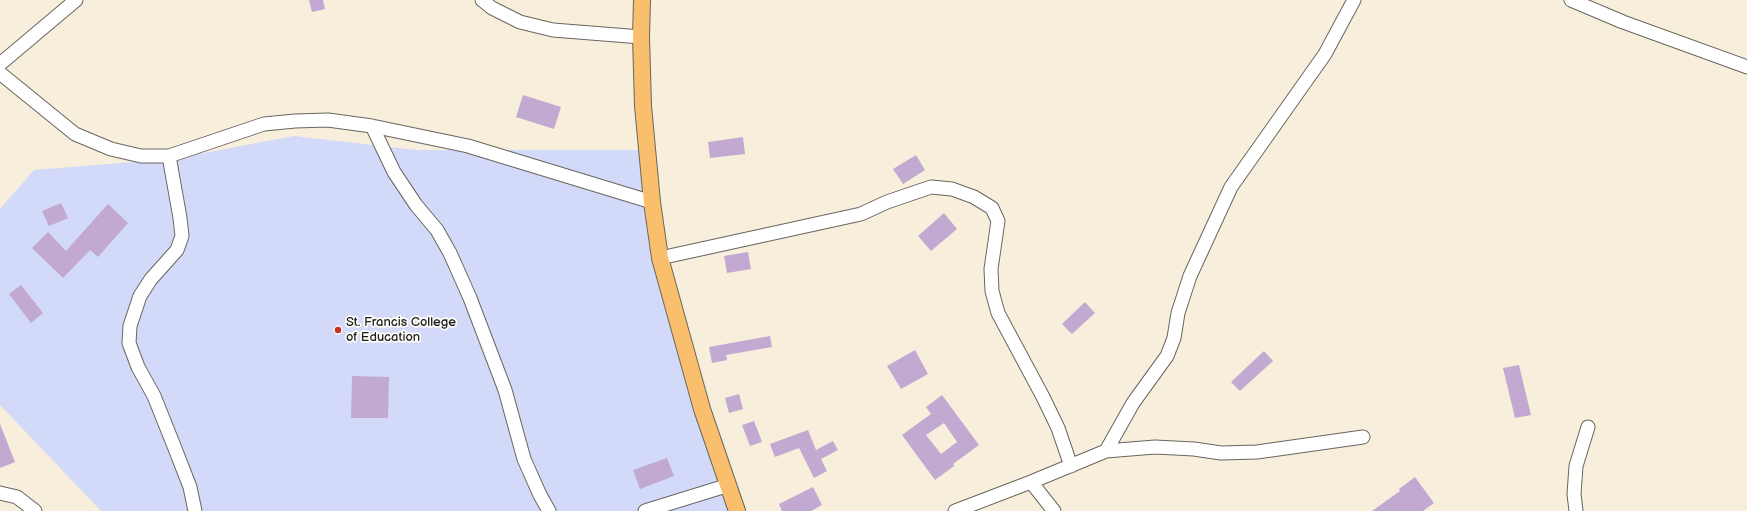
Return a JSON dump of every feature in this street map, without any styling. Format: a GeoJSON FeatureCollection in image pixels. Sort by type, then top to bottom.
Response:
{"type":"FeatureCollection","features":[{"type":"Feature","properties":{"kind":"main road"},"geometry":{"type":"LineString","coordinates":[[642,0],[641,37],[643,106],[652,202],[660,258],[702,409],[737,511]]}},
{"type":"Feature","properties":{"kind":"street"},"geometry":{"type":"LineString","coordinates":[[0,64],[76,0]]}},
{"type":"Feature","properties":{"kind":"street"},"geometry":{"type":"LineString","coordinates":[[482,0],[492,8],[520,22],[553,30],[641,37]]}},
{"type":"Feature","properties":{"kind":"street"},"geometry":{"type":"LineString","coordinates":[[1106,451],[1133,403],[1168,356],[1174,338],[1178,313],[1190,276],[1231,187],[1325,54],[1354,0]]}},
{"type":"Feature","properties":{"kind":"street"},"geometry":{"type":"LineString","coordinates":[[1571,0],[1630,25],[1747,67]]}},
{"type":"Feature","properties":{"kind":"street"},"geometry":{"type":"LineString","coordinates":[[0,73],[75,134],[111,149],[141,156],[169,156],[264,124],[328,120],[372,126],[468,146],[652,202]]}},
{"type":"Feature","properties":{"kind":"street"},"geometry":{"type":"LineString","coordinates":[[372,126],[394,172],[416,205],[437,230],[450,253],[470,298],[505,390],[524,459],[549,511]]}},
{"type":"Feature","properties":{"kind":"street"},"geometry":{"type":"LineString","coordinates":[[169,156],[182,236],[177,250],[151,279],[140,296],[130,326],[129,343],[138,367],[154,396],[174,446],[190,487],[195,511]]}},
{"type":"Feature","properties":{"kind":"street"},"geometry":{"type":"LineString","coordinates":[[660,258],[861,214],[916,191],[931,187],[952,189],[974,197],[992,208],[998,220],[991,269],[992,291],[998,313],[1058,428],[1071,466]]}},
{"type":"Feature","properties":{"kind":"street"},"geometry":{"type":"LineString","coordinates":[[1576,511],[1574,494],[1576,466],[1588,427]]}},
{"type":"Feature","properties":{"kind":"street"},"geometry":{"type":"LineString","coordinates":[[955,511],[1106,451],[1155,448],[1194,449],[1221,453],[1257,452],[1363,437]]}},
{"type":"Feature","properties":{"kind":"street"},"geometry":{"type":"LineString","coordinates":[[1031,482],[1054,511]]}},
{"type":"Feature","properties":{"kind":"street"},"geometry":{"type":"LineString","coordinates":[[645,511],[729,485]]}},
{"type":"Feature","properties":{"kind":"street"},"geometry":{"type":"LineString","coordinates":[[0,493],[17,497],[35,511]]}},
{"type":"Feature","properties":{"kind":"shaded area","name":"St. Francis College of Education"},"geometry":{"type":"Polygon","coordinates":[[[294,136],[416,150],[641,150],[730,511],[101,511],[0,405],[0,209],[34,170],[172,159],[294,136]]]}},
{"type":"Feature","properties":{"kind":"building"},"geometry":{"type":"Polygon","coordinates":[[[309,0],[323,0],[325,9],[312,12],[309,0]]]}},
{"type":"Feature","properties":{"kind":"building"},"geometry":{"type":"Polygon","coordinates":[[[523,95],[561,107],[554,129],[516,117],[523,95]]]}},
{"type":"Feature","properties":{"kind":"building"},"geometry":{"type":"Polygon","coordinates":[[[743,137],[745,154],[710,158],[708,142],[743,137]]]}},
{"type":"Feature","properties":{"kind":"building"},"geometry":{"type":"Polygon","coordinates":[[[916,155],[925,170],[903,184],[893,169],[916,155]]]}},
{"type":"Feature","properties":{"kind":"building"},"geometry":{"type":"Polygon","coordinates":[[[61,203],[68,218],[49,226],[42,211],[61,203]]]}},
{"type":"Feature","properties":{"kind":"building"},"geometry":{"type":"Polygon","coordinates":[[[108,204],[128,223],[98,257],[90,250],[63,278],[32,248],[48,232],[66,251],[108,204]]]}},
{"type":"Feature","properties":{"kind":"building"},"geometry":{"type":"Polygon","coordinates":[[[944,213],[957,229],[931,251],[918,236],[944,213]]]}},
{"type":"Feature","properties":{"kind":"building"},"geometry":{"type":"Polygon","coordinates":[[[748,252],[751,269],[727,273],[724,256],[748,252]]]}},
{"type":"Feature","properties":{"kind":"building"},"geometry":{"type":"Polygon","coordinates":[[[21,285],[43,313],[31,323],[9,294],[21,285]]]}},
{"type":"Feature","properties":{"kind":"building"},"geometry":{"type":"Polygon","coordinates":[[[1085,302],[1095,313],[1072,334],[1062,324],[1085,302]]]}},
{"type":"Feature","properties":{"kind":"building"},"geometry":{"type":"Polygon","coordinates":[[[770,336],[772,347],[726,355],[727,360],[712,363],[709,347],[770,336]]]}},
{"type":"Feature","properties":{"kind":"building"},"geometry":{"type":"Polygon","coordinates":[[[915,350],[928,374],[901,389],[887,366],[915,350]]]}},
{"type":"Feature","properties":{"kind":"building"},"geometry":{"type":"Polygon","coordinates":[[[1264,351],[1273,361],[1240,391],[1231,382],[1264,351]]]}},
{"type":"Feature","properties":{"kind":"building"},"geometry":{"type":"Polygon","coordinates":[[[1519,365],[1531,415],[1515,418],[1503,368],[1519,365]]]}},
{"type":"Feature","properties":{"kind":"building"},"geometry":{"type":"Polygon","coordinates":[[[352,376],[389,377],[388,418],[351,418],[352,376]]]}},
{"type":"Feature","properties":{"kind":"building"},"geometry":{"type":"Polygon","coordinates":[[[739,394],[743,409],[729,413],[725,398],[739,394]]]}},
{"type":"Feature","properties":{"kind":"building"},"geometry":{"type":"Polygon","coordinates":[[[942,395],[979,445],[953,464],[954,466],[935,480],[902,435],[931,414],[926,407],[942,395]],[[944,423],[926,435],[941,454],[957,442],[944,423]]]}},
{"type":"Feature","properties":{"kind":"building"},"geometry":{"type":"Polygon","coordinates":[[[754,421],[762,442],[750,446],[742,425],[754,421]]]}},
{"type":"Feature","properties":{"kind":"building"},"geometry":{"type":"Polygon","coordinates":[[[0,424],[15,462],[0,468],[0,424]]]}},
{"type":"Feature","properties":{"kind":"building"},"geometry":{"type":"Polygon","coordinates":[[[808,430],[816,450],[833,441],[838,450],[821,459],[827,471],[814,478],[799,448],[775,457],[770,444],[808,430]]]}},
{"type":"Feature","properties":{"kind":"building"},"geometry":{"type":"Polygon","coordinates":[[[667,458],[674,476],[640,489],[633,470],[667,458]]]}},
{"type":"Feature","properties":{"kind":"building"},"geometry":{"type":"Polygon","coordinates":[[[1415,477],[1434,503],[1423,511],[1372,511],[1400,491],[1399,489],[1415,477]]]}},
{"type":"Feature","properties":{"kind":"building"},"geometry":{"type":"Polygon","coordinates":[[[813,487],[822,505],[811,511],[782,511],[779,504],[813,487]]]}},
{"type":"Feature","properties":{"kind":"place","name":"St. Francis College of Education"},"geometry":{"type":"Point","coordinates":[338,330]}}]}
